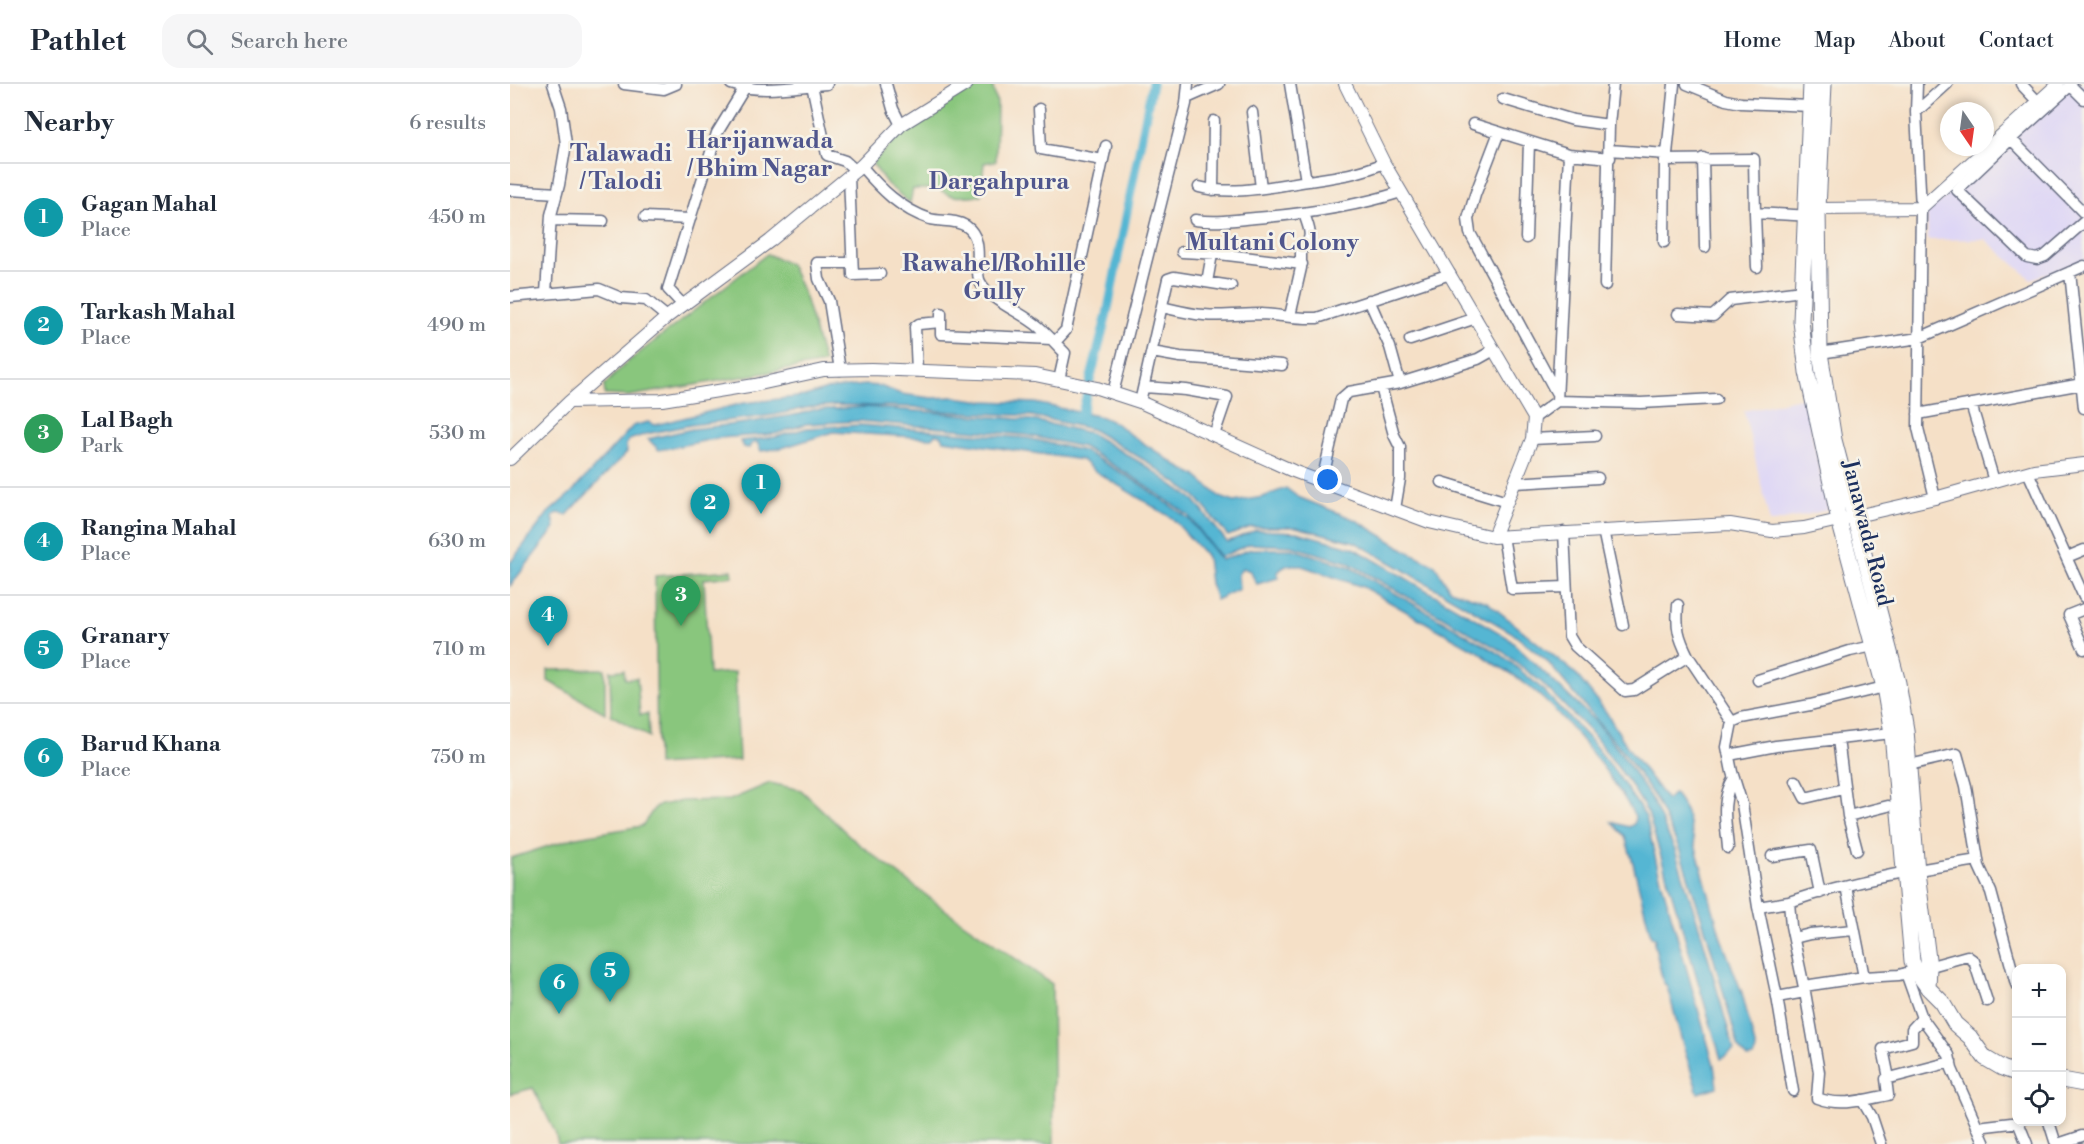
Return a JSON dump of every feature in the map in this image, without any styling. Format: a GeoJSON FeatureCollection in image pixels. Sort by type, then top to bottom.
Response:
{"type":"FeatureCollection","features":[{"type":"Feature","properties":{"kind":"main road","name":"Janawada Road"},"geometry":{"type":"LineString","coordinates":[[1811,84],[1820,353],[1834,440],[1898,683],[1909,765],[1910,873]]}},
{"type":"Feature","properties":{"kind":"main road","name":"Janawada Road"},"geometry":{"type":"LineString","coordinates":[[1824,84],[1814,214],[1802,291],[1801,329],[1804,358],[1839,520],[1884,687],[1910,873],[1917,970],[1928,988],[1942,1002],[1955,1024],[1970,1037],[1985,1058],[2013,1072]]}},
{"type":"Feature","properties":{"kind":"main road"},"geometry":{"type":"LineString","coordinates":[[2066,1081],[2084,1084]]}},
{"type":"Feature","properties":{"kind":"street"},"geometry":{"type":"LineString","coordinates":[[546,293],[551,220],[566,144],[561,108],[553,84]]}},
{"type":"Feature","properties":{"kind":"street"},"geometry":{"type":"LineString","coordinates":[[624,84],[664,88],[676,84]]}},
{"type":"Feature","properties":{"kind":"street"},"geometry":{"type":"LineString","coordinates":[[731,84],[746,86],[827,84]]}},
{"type":"Feature","properties":{"kind":"street"},"geometry":{"type":"LineString","coordinates":[[886,84],[893,109],[901,125]]}},
{"type":"Feature","properties":{"kind":"street"},"geometry":{"type":"LineString","coordinates":[[510,459],[569,402],[667,317],[770,241],[855,171],[901,125],[967,84]]}},
{"type":"Feature","properties":{"kind":"street"},"geometry":{"type":"LineString","coordinates":[[1113,393],[1187,98],[1188,84]]}},
{"type":"Feature","properties":{"kind":"street"},"geometry":{"type":"LineString","coordinates":[[1187,98],[1219,84]]}},
{"type":"Feature","properties":{"kind":"street"},"geometry":{"type":"LineString","coordinates":[[1290,84],[1306,181]]}},
{"type":"Feature","properties":{"kind":"street"},"geometry":{"type":"LineString","coordinates":[[1345,84],[1384,163],[1534,418],[1532,439],[1507,502],[1498,536],[1512,589],[1566,587]]}},
{"type":"Feature","properties":{"kind":"street"},"geometry":{"type":"LineString","coordinates":[[1605,285],[1609,125],[1613,84]]}},
{"type":"Feature","properties":{"kind":"street"},"geometry":{"type":"LineString","coordinates":[[1664,242],[1666,157],[1674,84]]}},
{"type":"Feature","properties":{"kind":"street"},"geometry":{"type":"LineString","coordinates":[[1687,84],[1726,100],[1741,103],[1810,106]]}},
{"type":"Feature","properties":{"kind":"street"},"geometry":{"type":"LineString","coordinates":[[1917,84],[1916,112],[1921,208],[1918,428],[1935,498]]}},
{"type":"Feature","properties":{"kind":"street"},"geometry":{"type":"LineString","coordinates":[[1916,112],[1947,84]]}},
{"type":"Feature","properties":{"kind":"street"},"geometry":{"type":"LineString","coordinates":[[2021,84],[2039,102]]}},
{"type":"Feature","properties":{"kind":"street"},"geometry":{"type":"LineString","coordinates":[[812,85],[827,155],[845,161],[885,194],[909,210],[932,219],[958,223],[967,227],[974,235],[979,256],[979,279],[987,292],[1038,326],[1065,353],[1062,381]]}},
{"type":"Feature","properties":{"kind":"street"},"geometry":{"type":"LineString","coordinates":[[1755,213],[1814,214],[1921,208],[2039,102],[2066,85]]}},
{"type":"Feature","properties":{"kind":"street"},"geometry":{"type":"LineString","coordinates":[[2066,85],[2084,99]]}},
{"type":"Feature","properties":{"kind":"street"},"geometry":{"type":"LineString","coordinates":[[2066,85],[1957,190],[2027,257],[2045,256],[2084,222]]}},
{"type":"Feature","properties":{"kind":"street"},"geometry":{"type":"LineString","coordinates":[[682,305],[668,289],[717,133],[746,86]]}},
{"type":"Feature","properties":{"kind":"street"},"geometry":{"type":"LineString","coordinates":[[1503,99],[1573,120],[1609,125]]}},
{"type":"Feature","properties":{"kind":"street"},"geometry":{"type":"LineString","coordinates":[[1039,108],[1041,149],[1103,160]]}},
{"type":"Feature","properties":{"kind":"street"},"geometry":{"type":"LineString","coordinates":[[1252,112],[1261,188]]}},
{"type":"Feature","properties":{"kind":"street"},"geometry":{"type":"LineString","coordinates":[[1213,190],[1214,121]]}},
{"type":"Feature","properties":{"kind":"street"},"geometry":{"type":"LineString","coordinates":[[1473,124],[1569,154],[1754,159],[1757,267]]}},
{"type":"Feature","properties":{"kind":"street"},"geometry":{"type":"LineString","coordinates":[[1499,132],[1468,219],[1470,233],[1557,396]]}},
{"type":"Feature","properties":{"kind":"street"},"geometry":{"type":"LineString","coordinates":[[2011,139],[2084,213]]}},
{"type":"Feature","properties":{"kind":"street"},"geometry":{"type":"LineString","coordinates":[[1526,238],[1529,142]]}},
{"type":"Feature","properties":{"kind":"street"},"geometry":{"type":"LineString","coordinates":[[917,371],[915,327],[940,317],[941,334],[1052,340],[1066,330],[1106,146]]}},
{"type":"Feature","properties":{"kind":"street"},"geometry":{"type":"LineString","coordinates":[[1534,418],[1557,396],[1560,373],[1569,154]]}},
{"type":"Feature","properties":{"kind":"street"},"geometry":{"type":"LineString","coordinates":[[1702,158],[1705,247]]}},
{"type":"Feature","properties":{"kind":"street"},"geometry":{"type":"LineString","coordinates":[[1199,187],[1213,190],[1261,188],[1362,172],[1384,163]]}},
{"type":"Feature","properties":{"kind":"street"},"geometry":{"type":"LineString","coordinates":[[855,171],[853,275],[880,274]]}},
{"type":"Feature","properties":{"kind":"street"},"geometry":{"type":"LineString","coordinates":[[510,190],[557,192]]}},
{"type":"Feature","properties":{"kind":"street"},"geometry":{"type":"LineString","coordinates":[[1195,220],[1221,223],[1304,213],[1375,201],[1401,192]]}},
{"type":"Feature","properties":{"kind":"street"},"geometry":{"type":"LineString","coordinates":[[1290,316],[1302,264],[1301,249],[1309,243],[1311,237],[1304,213]]}},
{"type":"Feature","properties":{"kind":"street"},"geometry":{"type":"LineString","coordinates":[[645,217],[690,219]]}},
{"type":"Feature","properties":{"kind":"street"},"geometry":{"type":"LineString","coordinates":[[551,220],[603,221]]}},
{"type":"Feature","properties":{"kind":"street"},"geometry":{"type":"LineString","coordinates":[[1182,252],[1302,264]]}},
{"type":"Feature","properties":{"kind":"street"},"geometry":{"type":"LineString","coordinates":[[1207,282],[1212,254]]}},
{"type":"Feature","properties":{"kind":"street"},"geometry":{"type":"LineString","coordinates":[[840,370],[829,301],[819,279],[817,263],[852,263]]}},
{"type":"Feature","properties":{"kind":"street"},"geometry":{"type":"LineString","coordinates":[[1820,353],[1919,338],[2084,266]]}},
{"type":"Feature","properties":{"kind":"street"},"geometry":{"type":"LineString","coordinates":[[2070,272],[2084,408]]}},
{"type":"Feature","properties":{"kind":"street"},"geometry":{"type":"LineString","coordinates":[[1162,307],[1202,315],[1317,318],[1450,274]]}},
{"type":"Feature","properties":{"kind":"street"},"geometry":{"type":"LineString","coordinates":[[1140,402],[1168,279],[1174,277],[1230,286]]}},
{"type":"Feature","properties":{"kind":"street"},"geometry":{"type":"LineString","coordinates":[[510,297],[599,289],[621,298],[646,300],[667,317]]}},
{"type":"Feature","properties":{"kind":"street"},"geometry":{"type":"LineString","coordinates":[[1678,314],[1713,316],[1730,300],[1802,291]]}},
{"type":"Feature","properties":{"kind":"street"},"geometry":{"type":"LineString","coordinates":[[1369,300],[1390,347],[1400,384]]}},
{"type":"Feature","properties":{"kind":"street"},"geometry":{"type":"LineString","coordinates":[[1410,340],[1476,318]]}},
{"type":"Feature","properties":{"kind":"street"},"geometry":{"type":"LineString","coordinates":[[1322,481],[1341,399],[1349,392],[1355,389],[1400,384],[1478,359],[1494,350]]}},
{"type":"Feature","properties":{"kind":"street"},"geometry":{"type":"LineString","coordinates":[[1152,352],[1180,357],[1282,365]]}},
{"type":"Feature","properties":{"kind":"street"},"geometry":{"type":"LineString","coordinates":[[569,402],[662,400],[755,385],[824,370],[1035,375],[1097,388],[1140,402],[1322,481],[1429,522],[1498,536],[1730,524],[1772,531],[1804,528],[1935,498],[2028,472],[2084,464]]}},
{"type":"Feature","properties":{"kind":"street"},"geometry":{"type":"LineString","coordinates":[[1918,414],[2082,384]]}},
{"type":"Feature","properties":{"kind":"street"},"geometry":{"type":"LineString","coordinates":[[1144,387],[1186,390],[1227,397],[1214,435]]}},
{"type":"Feature","properties":{"kind":"street"},"geometry":{"type":"LineString","coordinates":[[1381,387],[1394,435],[1400,447],[1400,479],[1395,509]]}},
{"type":"Feature","properties":{"kind":"street"},"geometry":{"type":"LineString","coordinates":[[1557,396],[1641,403],[1716,399]]}},
{"type":"Feature","properties":{"kind":"street"},"geometry":{"type":"LineString","coordinates":[[1971,404],[1994,481]]}},
{"type":"Feature","properties":{"kind":"street"},"geometry":{"type":"LineString","coordinates":[[1532,439],[1595,436]]}},
{"type":"Feature","properties":{"kind":"street"},"geometry":{"type":"LineString","coordinates":[[2028,472],[2084,597]]}},
{"type":"Feature","properties":{"kind":"street"},"geometry":{"type":"LineString","coordinates":[[1515,483],[1598,478]]}},
{"type":"Feature","properties":{"kind":"street"},"geometry":{"type":"LineString","coordinates":[[1442,482],[1507,502]]}},
{"type":"Feature","properties":{"kind":"street"},"geometry":{"type":"LineString","coordinates":[[1604,530],[1623,625]]}},
{"type":"Feature","properties":{"kind":"street"},"geometry":{"type":"LineString","coordinates":[[1564,532],[1568,629],[1575,646],[1625,691],[1634,690],[1688,656]]}},
{"type":"Feature","properties":{"kind":"street"},"geometry":{"type":"LineString","coordinates":[[2067,557],[2084,550]]}},
{"type":"Feature","properties":{"kind":"street"},"geometry":{"type":"LineString","coordinates":[[1678,605],[1676,625],[1688,656],[1732,722],[1727,747],[1742,804],[1758,907],[1778,997],[1793,1091]]}},
{"type":"Feature","properties":{"kind":"street"},"geometry":{"type":"LineString","coordinates":[[2084,609],[2069,615],[2084,649]]}},
{"type":"Feature","properties":{"kind":"street"},"geometry":{"type":"LineString","coordinates":[[1758,680],[1873,646]]}},
{"type":"Feature","properties":{"kind":"street"},"geometry":{"type":"LineString","coordinates":[[1732,722],[1741,718],[1810,705],[1884,687]]}},
{"type":"Feature","properties":{"kind":"street"},"geometry":{"type":"LineString","coordinates":[[1729,755],[1776,746],[1892,733]]}},
{"type":"Feature","properties":{"kind":"street"},"geometry":{"type":"LineString","coordinates":[[1838,739],[1843,789],[1857,850]]}},
{"type":"Feature","properties":{"kind":"street"},"geometry":{"type":"LineString","coordinates":[[1909,765],[1957,754],[1966,786],[1979,866],[1991,892],[2012,969]]}},
{"type":"Feature","properties":{"kind":"street"},"geometry":{"type":"LineString","coordinates":[[1728,848],[1724,807],[1727,788],[1734,778]]}},
{"type":"Feature","properties":{"kind":"street"},"geometry":{"type":"LineString","coordinates":[[1796,781],[1805,798],[1843,789]]}},
{"type":"Feature","properties":{"kind":"street"},"geometry":{"type":"LineString","coordinates":[[1848,816],[1888,806]]}},
{"type":"Feature","properties":{"kind":"street"},"geometry":{"type":"LineString","coordinates":[[1772,856],[1811,850],[1820,892]]}},
{"type":"Feature","properties":{"kind":"street"},"geometry":{"type":"LineString","coordinates":[[1758,907],[1789,902],[1846,886],[1978,860]]}},
{"type":"Feature","properties":{"kind":"street"},"geometry":{"type":"LineString","coordinates":[[1846,886],[1864,977]]}},
{"type":"Feature","properties":{"kind":"street"},"geometry":{"type":"LineString","coordinates":[[1789,902],[1820,1072],[1816,1098],[1829,1102],[1854,1103],[1887,1095],[1886,1079],[1951,1062]]}},
{"type":"Feature","properties":{"kind":"street"},"geometry":{"type":"LineString","coordinates":[[1794,939],[1810,934],[1854,930]]}},
{"type":"Feature","properties":{"kind":"street"},"geometry":{"type":"LineString","coordinates":[[1778,997],[1804,989],[1864,977],[1917,970],[1967,956],[1974,961],[1987,1001]]}},
{"type":"Feature","properties":{"kind":"street"},"geometry":{"type":"LineString","coordinates":[[1917,970],[1922,1018],[1945,1049],[1985,1144]]}},
{"type":"Feature","properties":{"kind":"street"},"geometry":{"type":"LineString","coordinates":[[1889,1078],[1883,1049],[1912,1041],[1912,1029],[1922,1018]]}},
{"type":"Feature","properties":{"kind":"street"},"geometry":{"type":"LineString","coordinates":[[1862,1100],[1872,1117],[1881,1144]]}},
{"type":"Feature","properties":{"kind":"street"},"geometry":{"type":"LineString","coordinates":[[1977,1127],[2012,1123]]}},
{"type":"Feature","properties":{"kind":"street"},"geometry":{"type":"LineString","coordinates":[[2020,1126],[2027,1144]]}},
{"type":"Feature","properties":{"kind":"street"},"geometry":{"type":"LineString","coordinates":[[2050,1126],[2058,1144],[2082,1136]]}},
{"type":"Feature","properties":{"kind":"shaded area"},"geometry":{"type":"Polygon","coordinates":[[[2067,84],[2084,84],[2084,261],[2031,279],[1985,239],[1928,240],[1927,214],[1989,156],[1994,156],[1994,152],[2067,84]]]}},
{"type":"Feature","properties":{"kind":"shaded area"},"geometry":{"type":"Polygon","coordinates":[[[1804,397],[1828,510],[1770,523],[1744,411],[1804,397]]]}},
{"type":"Feature","properties":{"kind":"green space"},"geometry":{"type":"Polygon","coordinates":[[[974,84],[992,84],[997,103],[996,161],[984,163],[981,195],[959,196],[949,195],[939,189],[913,189],[910,203],[887,184],[872,163],[928,112],[974,84]]]}},
{"type":"Feature","properties":{"kind":"green space"},"geometry":{"type":"Polygon","coordinates":[[[767,254],[790,264],[805,297],[824,363],[629,396],[605,395],[604,386],[625,364],[767,254]]]}},
{"type":"Feature","properties":{"kind":"green space"},"geometry":{"type":"Polygon","coordinates":[[[732,570],[733,576],[704,579],[709,674],[735,672],[739,760],[657,765],[655,576],[732,570]]]}},
{"type":"Feature","properties":{"kind":"green space"},"geometry":{"type":"Polygon","coordinates":[[[605,669],[605,713],[548,681],[548,670],[605,669]]]}},
{"type":"Feature","properties":{"kind":"green space"},"geometry":{"type":"Polygon","coordinates":[[[624,670],[625,679],[637,678],[640,715],[648,714],[649,737],[611,715],[610,671],[624,670]]]}},
{"type":"Feature","properties":{"kind":"green space"},"geometry":{"type":"Polygon","coordinates":[[[770,783],[801,790],[855,841],[947,911],[1052,984],[1054,1144],[558,1144],[555,1132],[533,1088],[510,1094],[511,858],[577,837],[642,826],[656,806],[682,801],[730,800],[770,783]]]}},
{"type":"Feature","properties":{"kind":"water"},"geometry":{"type":"Polygon","coordinates":[[[865,385],[880,386],[901,394],[932,398],[954,397],[1035,403],[1102,417],[1117,424],[1181,468],[1195,475],[1220,497],[1234,502],[1263,497],[1286,488],[1298,497],[1356,520],[1435,565],[1450,590],[1487,602],[1575,673],[1606,712],[1628,748],[1667,800],[1674,793],[1683,805],[1721,938],[1742,993],[1756,1050],[1754,1057],[1747,1058],[1739,1049],[1708,938],[1679,848],[1655,798],[1625,754],[1546,660],[1511,632],[1355,542],[1296,527],[1251,527],[1228,536],[1196,497],[1144,460],[1091,429],[1032,416],[940,411],[914,407],[839,405],[691,425],[646,434],[629,440],[626,445],[627,452],[567,515],[558,513],[553,517],[555,528],[510,586],[510,563],[548,513],[571,493],[633,426],[648,422],[655,425],[744,403],[805,396],[827,389],[865,385]]]}},
{"type":"Feature","properties":{"kind":"water"},"geometry":{"type":"Polygon","coordinates":[[[866,407],[1032,420],[1090,433],[1143,464],[1194,500],[1227,542],[1256,530],[1297,532],[1354,548],[1507,637],[1598,724],[1623,756],[1652,800],[1675,850],[1734,1050],[1721,1059],[1648,813],[1631,785],[1595,737],[1541,682],[1502,651],[1347,562],[1291,546],[1250,544],[1220,557],[1188,515],[1136,479],[1083,447],[1026,435],[859,421],[806,424],[775,434],[719,438],[659,450],[648,439],[692,429],[745,423],[813,410],[866,407]]]}},
{"type":"Feature","properties":{"kind":"water"},"geometry":{"type":"Polygon","coordinates":[[[860,425],[1027,438],[1084,451],[1137,482],[1188,518],[1221,560],[1251,549],[1292,549],[1348,566],[1502,655],[1539,686],[1592,742],[1646,817],[1658,869],[1714,1065],[1717,1087],[1698,1093],[1667,986],[1663,982],[1654,942],[1656,939],[1651,936],[1625,836],[1612,822],[1629,827],[1634,824],[1635,816],[1584,742],[1552,707],[1517,677],[1478,651],[1363,587],[1299,565],[1285,566],[1278,572],[1278,578],[1257,584],[1250,571],[1243,568],[1238,574],[1239,589],[1216,600],[1210,583],[1207,557],[1172,518],[1093,470],[1082,460],[944,440],[941,435],[935,434],[932,438],[833,432],[782,448],[761,451],[757,442],[751,444],[749,448],[743,447],[740,441],[776,437],[807,428],[860,425]]]}},
{"type":"Feature","properties":{"kind":"waterway"},"geometry":{"type":"LineString","coordinates":[[1081,417],[1107,314],[1152,84]]}},
{"type":"Feature","properties":{"kind":"place","name":"Gagan Mahal"},"geometry":{"type":"Point","coordinates":[761,514]}},
{"type":"Feature","properties":{"kind":"place","name":"Tarkash Mahal"},"geometry":{"type":"Point","coordinates":[710,534]}},
{"type":"Feature","properties":{"kind":"place","name":"Lal Bagh"},"geometry":{"type":"Point","coordinates":[681,626]}},
{"type":"Feature","properties":{"kind":"place","name":"Rangina Mahal"},"geometry":{"type":"Point","coordinates":[548,646]}},
{"type":"Feature","properties":{"kind":"place","name":"Granary"},"geometry":{"type":"Point","coordinates":[610,1002]}},
{"type":"Feature","properties":{"kind":"place","name":"Barud Khana"},"geometry":{"type":"Point","coordinates":[559,1014]}},
{"type":"Feature","properties":{"kind":"district","name":"Harijanwada / Bhim Nagar"},"geometry":{"type":"Point","coordinates":[760,155]}},
{"type":"Feature","properties":{"kind":"district","name":"Talawadi / Talodi"},"geometry":{"type":"Point","coordinates":[621,168]}},
{"type":"Feature","properties":{"kind":"district","name":"Dargahpura"},"geometry":{"type":"Point","coordinates":[999,182]}},
{"type":"Feature","properties":{"kind":"district","name":"Multani Colony"},"geometry":{"type":"Point","coordinates":[1272,243]}},
{"type":"Feature","properties":{"kind":"district","name":"Rawahel/Rohille Gully"},"geometry":{"type":"Point","coordinates":[994,278]}}]}
